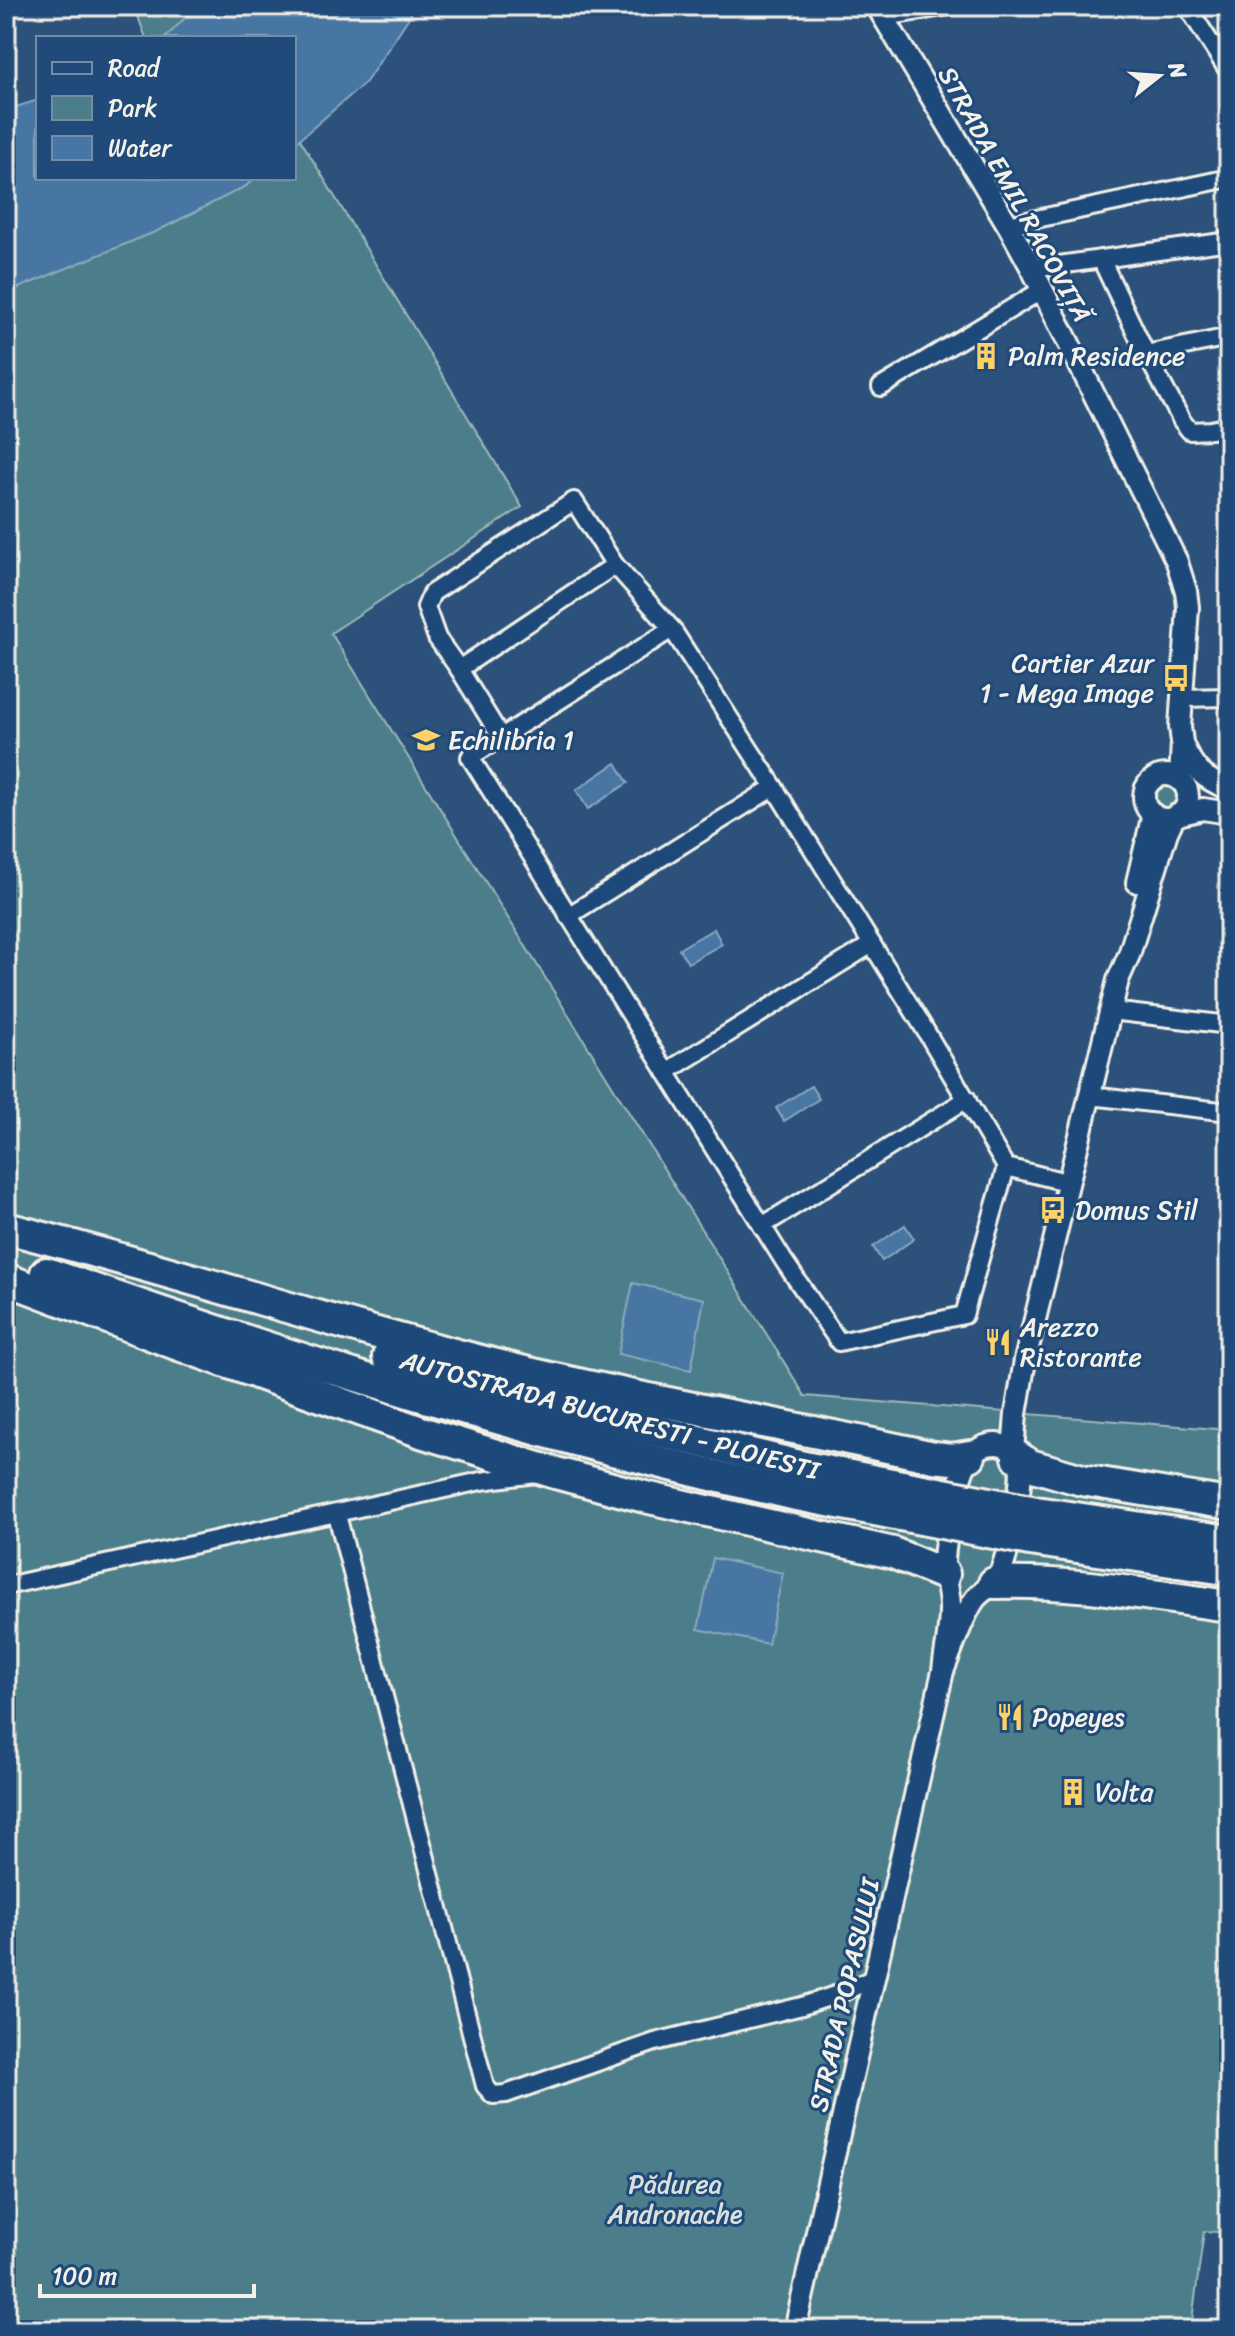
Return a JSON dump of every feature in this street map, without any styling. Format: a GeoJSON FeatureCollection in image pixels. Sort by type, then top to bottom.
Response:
{"type":"FeatureCollection","features":[{"type":"Feature","properties":{"kind":"highway"},"geometry":{"type":"LineString","coordinates":[[6,1228],[115,1255],[378,1334],[525,1372],[934,1457],[952,1459],[980,1450]]}},
{"type":"Feature","properties":{"kind":"highway","name":"AUTOSTRADA BUCURESTI - PLOIESTI"},"geometry":{"type":"LineString","coordinates":[[6,1228],[213,1301],[484,1386],[656,1432],[800,1481]]}},
{"type":"Feature","properties":{"kind":"highway","name":"AUTOSTRADA BUCURESTI - PLOIESTI"},"geometry":{"type":"LineString","coordinates":[[6,1259],[215,1332],[474,1413],[648,1460],[1036,1512],[1228,1560]]}},
{"type":"Feature","properties":{"kind":"highway"},"geometry":{"type":"LineString","coordinates":[[6,1279],[424,1433],[645,1497],[893,1553],[946,1578]]}},
{"type":"Feature","properties":{"kind":"highway"},"geometry":{"type":"LineString","coordinates":[[1016,1454],[1030,1465],[1082,1480],[1229,1504]]}},
{"type":"Feature","properties":{"kind":"highway"},"geometry":{"type":"LineString","coordinates":[[988,1587],[1029,1581],[1229,1606]]}},
{"type":"Feature","properties":{"kind":"street"},"geometry":{"type":"LineString","coordinates":[[881,12],[949,6]]}},
{"type":"Feature","properties":{"kind":"street"},"geometry":{"type":"LineString","coordinates":[[1187,6],[1229,72]]}},
{"type":"Feature","properties":{"kind":"street","name":"STRADA EMIL RACOVIȚĂ"},"geometry":{"type":"LineString","coordinates":[[881,12],[1031,267],[1110,425],[1182,576],[1186,591],[1188,619],[1181,735],[1172,741],[1177,781],[1186,804],[1168,815],[1121,951],[1111,1011],[1025,1360],[1016,1414],[1016,1454]]}},
{"type":"Feature","properties":{"kind":"street"},"geometry":{"type":"LineString","coordinates":[[1008,225],[1229,178]]}},
{"type":"Feature","properties":{"kind":"street"},"geometry":{"type":"LineString","coordinates":[[1031,267],[1229,241]]}},
{"type":"Feature","properties":{"kind":"street"},"geometry":{"type":"LineString","coordinates":[[1101,259],[1182,421],[1190,431],[1229,426]]}},
{"type":"Feature","properties":{"kind":"street"},"geometry":{"type":"LineString","coordinates":[[881,387],[1042,290]]}},
{"type":"Feature","properties":{"kind":"street"},"geometry":{"type":"LineString","coordinates":[[1146,354],[1229,337]]}},
{"type":"Feature","properties":{"kind":"street"},"geometry":{"type":"LineString","coordinates":[[502,739],[437,638],[426,607],[432,593],[574,501],[615,565],[672,629],[1011,1168],[1070,1183]]}},
{"type":"Feature","properties":{"kind":"street"},"geometry":{"type":"LineString","coordinates":[[459,669],[615,565]]}},
{"type":"Feature","properties":{"kind":"street"},"geometry":{"type":"LineString","coordinates":[[672,629],[470,757],[762,1226],[839,1342],[964,1315],[1011,1168]]}},
{"type":"Feature","properties":{"kind":"street"},"geometry":{"type":"LineString","coordinates":[[1182,698],[1229,697]]}},
{"type":"Feature","properties":{"kind":"street"},"geometry":{"type":"LineString","coordinates":[[1181,735],[1197,771],[1229,789]]}},
{"type":"Feature","properties":{"kind":"street","name":"STRADA EMIL RACOVIȚĂ"},"geometry":{"type":"LineString","coordinates":[[1168,815],[1145,804],[1145,790],[1153,779],[1177,781]]}},
{"type":"Feature","properties":{"kind":"street"},"geometry":{"type":"LineString","coordinates":[[1177,781],[1229,802]]}},
{"type":"Feature","properties":{"kind":"street"},"geometry":{"type":"LineString","coordinates":[[568,916],[774,787]]}},
{"type":"Feature","properties":{"kind":"street"},"geometry":{"type":"LineString","coordinates":[[1168,815],[1203,809],[1229,813]]}},
{"type":"Feature","properties":{"kind":"street"},"geometry":{"type":"LineString","coordinates":[[666,1072],[872,944]]}},
{"type":"Feature","properties":{"kind":"street"},"geometry":{"type":"LineString","coordinates":[[1111,1011],[1229,1025]]}},
{"type":"Feature","properties":{"kind":"street"},"geometry":{"type":"LineString","coordinates":[[1091,1096],[1229,1112]]}},
{"type":"Feature","properties":{"kind":"street"},"geometry":{"type":"LineString","coordinates":[[762,1226],[967,1099]]}},
{"type":"Feature","properties":{"kind":"street","name":"STRADA EMIL RACOVIȚĂ"},"geometry":{"type":"LineString","coordinates":[[980,1450],[1008,1407],[1025,1360]]}},
{"type":"Feature","properties":{"kind":"street"},"geometry":{"type":"LineString","coordinates":[[980,1450],[998,1444],[1016,1454]]}},
{"type":"Feature","properties":{"kind":"street","name":"STRADA POPASULUI"},"geometry":{"type":"LineString","coordinates":[[795,2330],[943,1671],[951,1613],[945,1551],[965,1466],[980,1450]]}},
{"type":"Feature","properties":{"kind":"street","name":"STRADA POPASULUI"},"geometry":{"type":"LineString","coordinates":[[943,1671],[972,1605],[988,1587],[1004,1560],[1021,1486],[1022,1475],[1016,1454]]}},
{"type":"Feature","properties":{"kind":"street"},"geometry":{"type":"LineString","coordinates":[[6,1586],[481,1481],[552,1472]]}},
{"type":"Feature","properties":{"kind":"street"},"geometry":{"type":"LineString","coordinates":[[337,1515],[485,2086],[493,2095],[506,2094],[655,2042],[802,2006],[874,1978]]}},
{"type":"Feature","properties":{"kind":"street"},"geometry":{"type":"LineString","coordinates":[[946,1578],[959,1591],[966,1593],[988,1587]]}},
{"type":"Feature","properties":{"kind":"green space"},"geometry":{"type":"Polygon","coordinates":[[[134,6],[197,6],[167,36],[145,36],[134,6]]]}},
{"type":"Feature","properties":{"kind":"green space","name":"Pădurea Andronache"},"geometry":{"type":"Polygon","coordinates":[[[300,139],[522,507],[331,633],[805,1396],[1229,1430],[1229,2233],[1204,2231],[1191,2328],[1198,2330],[6,2330],[6,293],[157,231],[253,180],[296,180],[296,142],[300,139]]]}},
{"type":"Feature","properties":{"kind":"green space"},"geometry":{"type":"Polygon","coordinates":[[[1166,783],[1176,787],[1180,797],[1176,807],[1166,811],[1156,807],[1152,797],[1156,787],[1166,783]]]}},
{"type":"Feature","properties":{"kind":"water"},"geometry":{"type":"Polygon","coordinates":[[[197,6],[413,6],[411,14],[366,82],[296,142],[296,36],[167,36],[197,6]]]}},
{"type":"Feature","properties":{"kind":"water"},"geometry":{"type":"Polygon","coordinates":[[[36,101],[36,180],[253,180],[157,231],[6,293],[6,110],[36,101]]]}},
{"type":"Feature","properties":{"kind":"water"},"geometry":{"type":"Polygon","coordinates":[[[616,763],[628,783],[588,809],[576,790],[616,763]]]}},
{"type":"Feature","properties":{"kind":"water"},"geometry":{"type":"Polygon","coordinates":[[[714,929],[722,944],[688,963],[679,949],[714,929]]]}},
{"type":"Feature","properties":{"kind":"water"},"geometry":{"type":"Polygon","coordinates":[[[811,1086],[819,1099],[784,1121],[776,1108],[811,1086]]]}},
{"type":"Feature","properties":{"kind":"water"},"geometry":{"type":"Polygon","coordinates":[[[905,1225],[914,1239],[882,1261],[873,1247],[905,1225]]]}},
{"type":"Feature","properties":{"kind":"water"},"geometry":{"type":"Polygon","coordinates":[[[633,1283],[704,1299],[691,1370],[618,1354],[633,1283]]]}},
{"type":"Feature","properties":{"kind":"water"},"geometry":{"type":"Polygon","coordinates":[[[713,1558],[783,1573],[768,1644],[698,1629],[713,1558]]]}},
{"type":"Feature","properties":{"kind":"place","name":"Palm Residence"},"geometry":{"type":"Point","coordinates":[986,356]}},
{"type":"Feature","properties":{"kind":"place","name":"Cartier Azur 1 - Mega Image"},"geometry":{"type":"Point","coordinates":[1176,678]}},
{"type":"Feature","properties":{"kind":"place","name":"Echilibria 1"},"geometry":{"type":"Point","coordinates":[426,740]}},
{"type":"Feature","properties":{"kind":"place","name":"Domus Stil"},"geometry":{"type":"Point","coordinates":[1053,1210]}},
{"type":"Feature","properties":{"kind":"place","name":"Arezzo Ristorante"},"geometry":{"type":"Point","coordinates":[998,1342]}},
{"type":"Feature","properties":{"kind":"place","name":"Popeyes"},"geometry":{"type":"Point","coordinates":[1010,1717]}},
{"type":"Feature","properties":{"kind":"place","name":"Volta"},"geometry":{"type":"Point","coordinates":[1073,1792]}}]}
